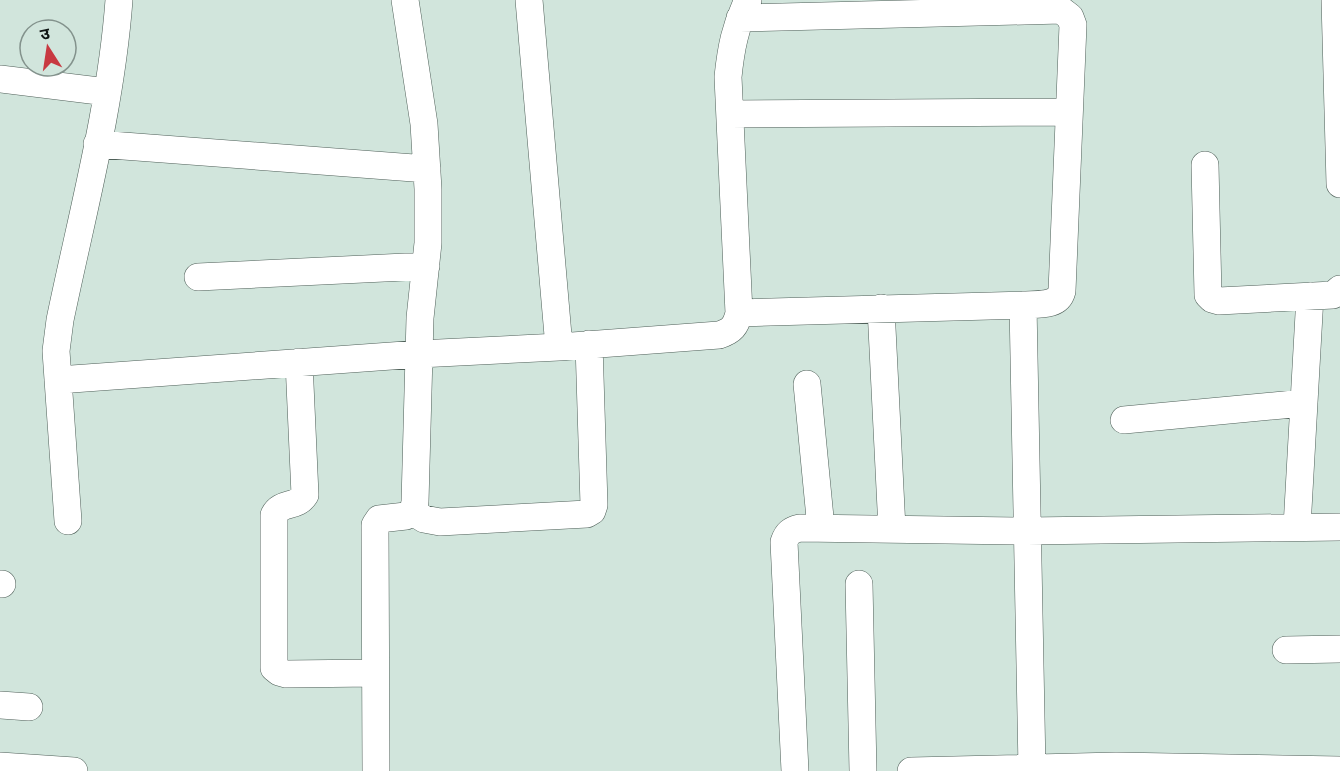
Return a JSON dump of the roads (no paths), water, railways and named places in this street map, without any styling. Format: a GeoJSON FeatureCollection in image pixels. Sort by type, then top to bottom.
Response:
{"type":"FeatureCollection","features":[{"type":"Feature","properties":{"kind":"street"},"geometry":{"type":"LineString","coordinates":[[68,521],[56,351],[60,320],[107,92],[117,30],[119,0]]}},
{"type":"Feature","properties":{"kind":"street"},"geometry":{"type":"LineString","coordinates":[[405,0],[424,124],[428,232],[420,318],[413,512]]}},
{"type":"Feature","properties":{"kind":"street"},"geometry":{"type":"LineString","coordinates":[[529,0],[559,347]]}},
{"type":"Feature","properties":{"kind":"street"},"geometry":{"type":"LineString","coordinates":[[1335,0],[1340,184]]}},
{"type":"Feature","properties":{"kind":"street"},"geometry":{"type":"LineString","coordinates":[[58,380],[419,354],[559,347],[719,335],[730,332],[737,323],[739,313],[728,77],[732,43],[744,9],[1061,10],[1070,17],[1073,25],[1070,112],[1060,298],[1054,302],[1023,305],[739,313]]}},
{"type":"Feature","properties":{"kind":"street"},"geometry":{"type":"LineString","coordinates":[[0,79],[107,92]]}},
{"type":"Feature","properties":{"kind":"street"},"geometry":{"type":"LineString","coordinates":[[730,114],[1070,112]]}},
{"type":"Feature","properties":{"kind":"street"},"geometry":{"type":"LineString","coordinates":[[97,144],[427,169]]}},
{"type":"Feature","properties":{"kind":"street"},"geometry":{"type":"LineString","coordinates":[[1205,165],[1208,295],[1212,299],[1219,301],[1333,295],[1340,289]]}},
{"type":"Feature","properties":{"kind":"street"},"geometry":{"type":"LineString","coordinates":[[198,277],[426,266]]}},
{"type":"Feature","properties":{"kind":"street"},"geometry":{"type":"LineString","coordinates":[[1297,527],[1310,296]]}},
{"type":"Feature","properties":{"kind":"street"},"geometry":{"type":"LineString","coordinates":[[1017,769],[1027,531],[1023,305]]}},
{"type":"Feature","properties":{"kind":"street"},"geometry":{"type":"LineString","coordinates":[[881,308],[892,529]]}},
{"type":"Feature","properties":{"kind":"street"},"geometry":{"type":"LineString","coordinates":[[413,512],[424,519],[440,522],[587,514],[592,511],[594,505],[589,344]]}},
{"type":"Feature","properties":{"kind":"street"},"geometry":{"type":"LineString","coordinates":[[299,362],[305,495],[302,500],[277,509],[274,515],[274,668],[286,674],[375,674]]}},
{"type":"Feature","properties":{"kind":"street"},"geometry":{"type":"LineString","coordinates":[[807,384],[821,528]]}},
{"type":"Feature","properties":{"kind":"street"},"geometry":{"type":"LineString","coordinates":[[1124,420],[1304,403]]}},
{"type":"Feature","properties":{"kind":"street"},"geometry":{"type":"LineString","coordinates":[[376,771],[375,525],[379,519],[406,516],[413,512]]}},
{"type":"Feature","properties":{"kind":"street"},"geometry":{"type":"LineString","coordinates":[[795,771],[784,542],[792,530],[821,528],[1027,531],[1340,527]]}},
{"type":"Feature","properties":{"kind":"street"},"geometry":{"type":"LineString","coordinates":[[859,584],[863,771]]}},
{"type":"Feature","properties":{"kind":"street"},"geometry":{"type":"LineString","coordinates":[[1286,650],[1340,649]]}},
{"type":"Feature","properties":{"kind":"street"},"geometry":{"type":"LineString","coordinates":[[0,705],[29,707]]}},
{"type":"Feature","properties":{"kind":"street"},"geometry":{"type":"LineString","coordinates":[[912,771],[1116,766],[1340,770]]}},
{"type":"Feature","properties":{"kind":"street"},"geometry":{"type":"LineString","coordinates":[[17,768],[74,771]]}}]}
